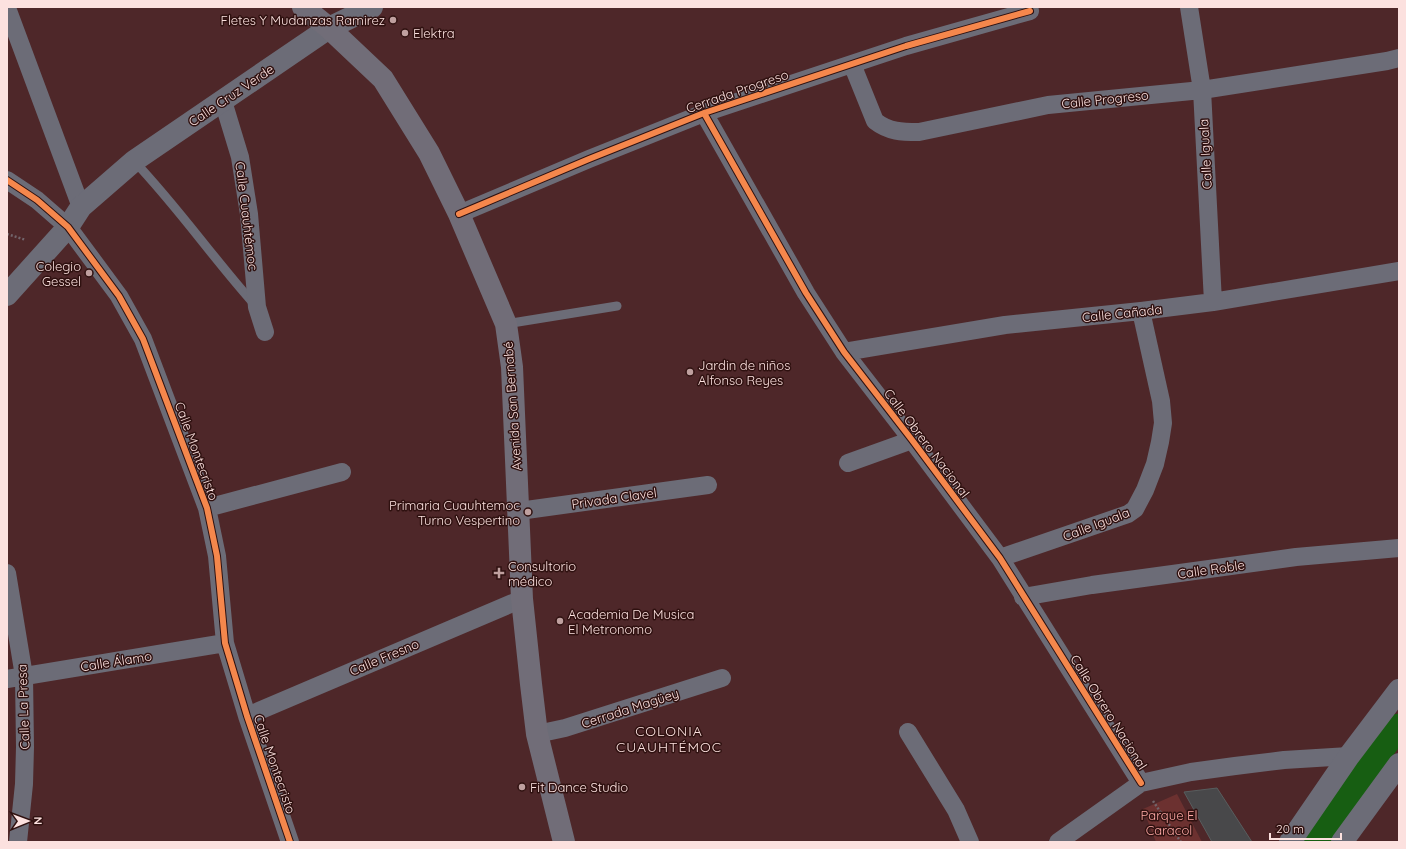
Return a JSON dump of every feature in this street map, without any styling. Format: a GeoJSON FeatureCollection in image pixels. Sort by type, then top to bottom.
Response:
{"type":"FeatureCollection","features":[{"type":"Feature","properties":{"kind":"main road","name":"Avenida San Bernabé"},"geometry":{"type":"LineString","coordinates":[[304,7],[382,79],[429,153],[459,214],[506,324],[512,367],[522,599],[537,734],[564,842]]}},
{"type":"Feature","properties":{"kind":"street","name":"Calle Cruz Verde"},"geometry":{"type":"LineString","coordinates":[[7,295],[68,227],[81,207],[134,161],[224,101],[328,28],[372,7]]}},
{"type":"Feature","properties":{"kind":"street","name":"Calle Iguala"},"geometry":{"type":"LineString","coordinates":[[1189,7],[1202,90],[1213,302]]}},
{"type":"Feature","properties":{"kind":"street"},"geometry":{"type":"LineString","coordinates":[[7,8],[81,207]]}},
{"type":"Feature","properties":{"kind":"street","name":"Cerrada Progreso"},"geometry":{"type":"LineString","coordinates":[[459,214],[589,159],[704,113],[906,46],[1030,11]]}},
{"type":"Feature","properties":{"kind":"street","name":"Calle Progreso"},"geometry":{"type":"LineString","coordinates":[[852,64],[875,121],[894,131],[919,132],[1048,105],[1202,90],[1399,58]]}},
{"type":"Feature","properties":{"kind":"street","name":"Calle Cuauhtémoc"},"geometry":{"type":"LineString","coordinates":[[224,101],[240,157],[245,190],[257,307],[265,332]]}},
{"type":"Feature","properties":{"kind":"street","name":"Calle Obrero Nacional"},"geometry":{"type":"LineString","coordinates":[[704,113],[806,293],[844,352],[1000,558],[1141,783]]}},
{"type":"Feature","properties":{"kind":"street","name":"Calle Montecristo"},"geometry":{"type":"LineString","coordinates":[[7,180],[37,200],[68,227],[119,296],[143,339],[207,508],[217,556],[225,643],[247,716],[290,842]]}},
{"type":"Feature","properties":{"kind":"street","name":"Calle Cañada"},"geometry":{"type":"LineString","coordinates":[[844,352],[1005,325],[1213,302],[1399,270]]}},
{"type":"Feature","properties":{"kind":"street","name":"Calle Iguala"},"geometry":{"type":"LineString","coordinates":[[1000,558],[1128,514],[1135,509],[1140,502],[1155,464],[1163,423],[1161,401],[1141,311]]}},
{"type":"Feature","properties":{"kind":"street"},"geometry":{"type":"LineString","coordinates":[[848,463],[912,440]]}},
{"type":"Feature","properties":{"kind":"street"},"geometry":{"type":"LineString","coordinates":[[207,508],[342,472]]}},
{"type":"Feature","properties":{"kind":"street","name":"Privada Clavel"},"geometry":{"type":"LineString","coordinates":[[519,511],[708,485]]}},
{"type":"Feature","properties":{"kind":"street","name":"Calle Roble"},"geometry":{"type":"LineString","coordinates":[[1024,597],[1092,585],[1288,558],[1399,548]]}},
{"type":"Feature","properties":{"kind":"street","name":"Calle La Presa"},"geometry":{"type":"LineString","coordinates":[[7,573],[15,677],[25,747],[15,785],[18,842]]}},
{"type":"Feature","properties":{"kind":"street","name":"Calle Fresno"},"geometry":{"type":"LineString","coordinates":[[247,716],[522,599]]}},
{"type":"Feature","properties":{"kind":"street","name":"Calle Álamo"},"geometry":{"type":"LineString","coordinates":[[15,677],[225,643]]}},
{"type":"Feature","properties":{"kind":"street","name":"Cerrada Magüey"},"geometry":{"type":"LineString","coordinates":[[537,734],[565,728],[722,678]]}},
{"type":"Feature","properties":{"kind":"street"},"geometry":{"type":"LineString","coordinates":[[1290,842],[1349,756],[1399,690]]}},
{"type":"Feature","properties":{"kind":"street"},"geometry":{"type":"LineString","coordinates":[[908,732],[956,810],[970,842]]}},
{"type":"Feature","properties":{"kind":"street"},"geometry":{"type":"LineString","coordinates":[[1058,842],[1141,783],[1191,772],[1235,766],[1284,760],[1349,756]]}},
{"type":"Feature","properties":{"kind":"street"},"geometry":{"type":"LineString","coordinates":[[1342,842],[1399,764]]}},
{"type":"Feature","properties":{"kind":"lane"},"geometry":{"type":"LineString","coordinates":[[134,161],[153,180],[225,272],[257,307]]}},
{"type":"Feature","properties":{"kind":"lane"},"geometry":{"type":"LineString","coordinates":[[506,324],[617,306]]}},
{"type":"Feature","properties":{"kind":"green space","name":"Parque El Caracol"},"geometry":{"type":"Polygon","coordinates":[[[1177,794],[1202,842],[1156,842],[1143,809],[1177,794]]]}},
{"type":"Feature","properties":{"kind":"building"},"geometry":{"type":"Polygon","coordinates":[[[1217,788],[1252,842],[1212,842],[1184,792],[1217,788]]]}},
{"type":"Feature","properties":{"kind":"waterway"},"geometry":{"type":"LineString","coordinates":[[1315,842],[1399,726]]}},
{"type":"Feature","properties":{"kind":"cycle path"},"geometry":{"type":"LineString","coordinates":[[459,214],[589,159],[704,113],[906,46],[1030,11]]}},
{"type":"Feature","properties":{"kind":"cycle path"},"geometry":{"type":"LineString","coordinates":[[704,113],[806,293],[844,352],[1000,558],[1141,783]]}},
{"type":"Feature","properties":{"kind":"cycle path"},"geometry":{"type":"LineString","coordinates":[[7,180],[37,200],[68,227],[119,296],[143,339],[207,508],[217,556],[225,643],[247,716],[290,842]]}},
{"type":"Feature","properties":{"kind":"place","name":"Fletes Y Mudanzas Ramirez"},"geometry":{"type":"Point","coordinates":[393,20]}},
{"type":"Feature","properties":{"kind":"place","name":"Elektra"},"geometry":{"type":"Point","coordinates":[405,33]}},
{"type":"Feature","properties":{"kind":"place","name":"Colegio Gessel"},"geometry":{"type":"Point","coordinates":[89,273]}},
{"type":"Feature","properties":{"kind":"place","name":"Jardin de niños Alfonso Reyes"},"geometry":{"type":"Point","coordinates":[690,372]}},
{"type":"Feature","properties":{"kind":"place","name":"Primaria Cuauhtemoc Turno Vespertino"},"geometry":{"type":"Point","coordinates":[528,512]}},
{"type":"Feature","properties":{"kind":"place","name":"Consultorio médico"},"geometry":{"type":"Point","coordinates":[499,573]}},
{"type":"Feature","properties":{"kind":"place","name":"Academia De Musica El Metronomo"},"geometry":{"type":"Point","coordinates":[560,621]}},
{"type":"Feature","properties":{"kind":"place","name":"Fit Dance Studio"},"geometry":{"type":"Point","coordinates":[522,787]}},
{"type":"Feature","properties":{"kind":"district","name":"COLONIA CUAUHTÉMOC"},"geometry":{"type":"Point","coordinates":[669,740]}}]}
